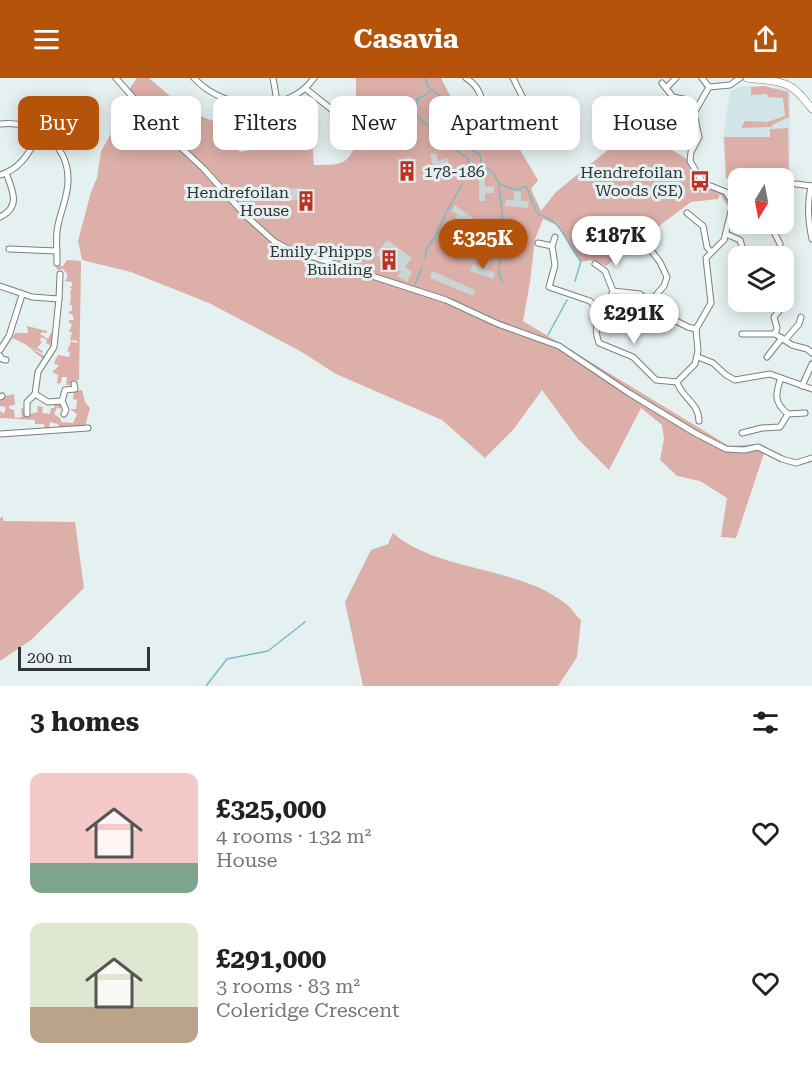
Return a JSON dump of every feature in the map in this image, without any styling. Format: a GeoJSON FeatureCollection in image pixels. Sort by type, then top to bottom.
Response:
{"type":"FeatureCollection","features":[{"type":"Feature","properties":{"kind":"street"},"geometry":{"type":"LineString","coordinates":[[116,78],[158,126],[204,169],[246,216],[275,242],[286,248],[446,300],[498,324],[559,346],[666,416],[726,449],[744,450],[758,447],[796,463],[812,458]]}},
{"type":"Feature","properties":{"kind":"street"},"geometry":{"type":"LineString","coordinates":[[194,78],[202,87],[220,96]]}},
{"type":"Feature","properties":{"kind":"street"},"geometry":{"type":"LineString","coordinates":[[273,78],[276,96]]}},
{"type":"Feature","properties":{"kind":"street"},"geometry":{"type":"LineString","coordinates":[[290,96],[306,89],[314,78]]}},
{"type":"Feature","properties":{"kind":"street"},"geometry":{"type":"LineString","coordinates":[[466,78],[481,96]]}},
{"type":"Feature","properties":{"kind":"street"},"geometry":{"type":"LineString","coordinates":[[513,78],[522,96]]}},
{"type":"Feature","properties":{"kind":"street"},"geometry":{"type":"LineString","coordinates":[[672,96],[664,85],[676,78]]}},
{"type":"Feature","properties":{"kind":"street"},"geometry":{"type":"LineString","coordinates":[[702,78],[709,87]]}},
{"type":"Feature","properties":{"kind":"street"},"geometry":{"type":"LineString","coordinates":[[709,87],[730,85],[740,78]]}},
{"type":"Feature","properties":{"kind":"street"},"geometry":{"type":"LineString","coordinates":[[747,78],[789,84],[812,109]]}},
{"type":"Feature","properties":{"kind":"street"},"geometry":{"type":"LineString","coordinates":[[698,105],[709,87]]}},
{"type":"Feature","properties":{"kind":"street"},"geometry":{"type":"LineString","coordinates":[[306,89],[330,108]]}},
{"type":"Feature","properties":{"kind":"street"},"geometry":{"type":"LineString","coordinates":[[0,124],[18,124]]}},
{"type":"Feature","properties":{"kind":"street"},"geometry":{"type":"LineString","coordinates":[[0,217],[10,211],[15,200],[3,174],[25,158],[30,150]]}},
{"type":"Feature","properties":{"kind":"street"},"geometry":{"type":"LineString","coordinates":[[57,263],[57,231],[68,188],[67,172],[58,150]]}},
{"type":"Feature","properties":{"kind":"street"},"geometry":{"type":"LineString","coordinates":[[692,150],[690,161],[703,183],[728,194]]}},
{"type":"Feature","properties":{"kind":"street"},"geometry":{"type":"LineString","coordinates":[[796,184],[811,186],[808,207],[812,239]]}},
{"type":"Feature","properties":{"kind":"street"},"geometry":{"type":"LineString","coordinates":[[687,213],[703,226],[707,247],[711,252]]}},
{"type":"Feature","properties":{"kind":"street"},"geometry":{"type":"LineString","coordinates":[[614,291],[600,312],[597,333],[599,343],[633,357],[656,380],[677,382],[692,368],[698,357],[696,329],[711,303],[711,290],[705,264],[711,252],[722,244],[728,226]]}},
{"type":"Feature","properties":{"kind":"street"},"geometry":{"type":"LineString","coordinates":[[726,234],[740,240],[742,246]]}},
{"type":"Feature","properties":{"kind":"street"},"geometry":{"type":"LineString","coordinates":[[775,234],[780,244]]}},
{"type":"Feature","properties":{"kind":"street"},"geometry":{"type":"LineString","coordinates":[[555,237],[552,246],[555,265],[549,287],[590,301],[600,312]]}},
{"type":"Feature","properties":{"kind":"street"},"geometry":{"type":"LineString","coordinates":[[538,243],[552,246]]}},
{"type":"Feature","properties":{"kind":"street"},"geometry":{"type":"LineString","coordinates":[[646,244],[655,250],[667,278],[664,286],[650,302]]}},
{"type":"Feature","properties":{"kind":"street"},"geometry":{"type":"LineString","coordinates":[[9,249],[57,251]]}},
{"type":"Feature","properties":{"kind":"street"},"geometry":{"type":"LineString","coordinates":[[598,264],[609,278],[614,291]]}},
{"type":"Feature","properties":{"kind":"street"},"geometry":{"type":"LineString","coordinates":[[27,414],[23,406],[35,394],[38,372],[54,347],[60,274]]}},
{"type":"Feature","properties":{"kind":"street"},"geometry":{"type":"LineString","coordinates":[[0,286],[22,295],[59,299]]}},
{"type":"Feature","properties":{"kind":"street"},"geometry":{"type":"LineString","coordinates":[[614,291],[640,294],[662,314],[696,329]]}},
{"type":"Feature","properties":{"kind":"street"},"geometry":{"type":"LineString","coordinates":[[0,350],[9,336],[22,295]]}},
{"type":"Feature","properties":{"kind":"street"},"geometry":{"type":"LineString","coordinates":[[775,334],[777,328],[774,317],[778,312]]}},
{"type":"Feature","properties":{"kind":"street"},"geometry":{"type":"LineString","coordinates":[[767,357],[799,324],[801,317]]}},
{"type":"Feature","properties":{"kind":"street"},"geometry":{"type":"LineString","coordinates":[[750,326],[745,334],[775,334],[812,353]]}},
{"type":"Feature","properties":{"kind":"street"},"geometry":{"type":"LineString","coordinates":[[0,356],[6,360]]}},
{"type":"Feature","properties":{"kind":"street"},"geometry":{"type":"LineString","coordinates":[[698,357],[713,363],[735,380],[770,374],[812,389]]}},
{"type":"Feature","properties":{"kind":"street"},"geometry":{"type":"LineString","coordinates":[[802,386],[812,364]]}},
{"type":"Feature","properties":{"kind":"street"},"geometry":{"type":"LineString","coordinates":[[781,378],[776,398],[780,408],[788,414],[805,413]]}},
{"type":"Feature","properties":{"kind":"street"},"geometry":{"type":"LineString","coordinates":[[677,382],[680,391],[702,414],[699,421]]}},
{"type":"Feature","properties":{"kind":"street"},"geometry":{"type":"LineString","coordinates":[[64,414],[65,390],[75,389],[74,384]]}},
{"type":"Feature","properties":{"kind":"street"},"geometry":{"type":"LineString","coordinates":[[35,394],[48,402],[64,400]]}},
{"type":"Feature","properties":{"kind":"street"},"geometry":{"type":"LineString","coordinates":[[742,433],[780,427],[788,414]]}},
{"type":"Feature","properties":{"kind":"street"},"geometry":{"type":"LineString","coordinates":[[0,434],[88,428]]}},
{"type":"Feature","properties":{"kind":"street"},"geometry":{"type":"LineString","coordinates":[[753,431],[755,438]]}},
{"type":"Feature","properties":{"kind":"shaded area"},"geometry":{"type":"Polygon","coordinates":[[[137,78],[149,78],[170,96],[128,96],[126,94],[137,78]]]}},
{"type":"Feature","properties":{"kind":"shaded area"},"geometry":{"type":"Polygon","coordinates":[[[356,78],[441,78],[450,96],[429,96],[429,150],[520,150],[538,180],[531,189],[541,211],[556,192],[608,150],[672,150],[687,159],[698,180],[728,196],[728,206],[720,194],[718,199],[691,202],[606,266],[591,260],[580,262],[557,225],[543,219],[535,239],[523,321],[729,446],[760,444],[766,447],[736,538],[721,537],[727,498],[700,481],[677,476],[660,460],[664,439],[662,425],[641,408],[609,470],[578,439],[542,390],[513,430],[485,458],[442,420],[336,374],[300,351],[209,303],[131,272],[82,260],[78,241],[97,178],[101,151],[111,134],[111,150],[201,150],[201,116],[213,121],[213,150],[238,150],[240,152],[313,150],[314,165],[326,165],[341,163],[353,150],[417,150],[417,96],[356,96],[356,78]]]}},
{"type":"Feature","properties":{"kind":"shaded area"},"geometry":{"type":"Polygon","coordinates":[[[743,86],[790,89],[790,168],[728,168],[728,179],[726,179],[723,137],[730,91],[743,86]]]}},
{"type":"Feature","properties":{"kind":"shaded area"},"geometry":{"type":"Polygon","coordinates":[[[764,86],[788,92],[789,117],[772,127],[741,128],[745,121],[767,122],[785,116],[783,98],[768,97],[767,94],[751,95],[751,87],[764,86]]]}},
{"type":"Feature","properties":{"kind":"shaded area"},"geometry":{"type":"Polygon","coordinates":[[[788,128],[789,168],[728,168],[728,178],[726,178],[724,137],[770,137],[770,129],[788,128]]]}},
{"type":"Feature","properties":{"kind":"shaded area"},"geometry":{"type":"Polygon","coordinates":[[[67,260],[81,261],[79,380],[72,381],[72,385],[66,385],[67,377],[62,377],[61,383],[57,384],[58,375],[52,372],[59,366],[54,363],[58,355],[69,357],[70,352],[67,351],[71,342],[68,341],[77,343],[78,341],[70,340],[72,332],[69,332],[72,324],[69,320],[74,320],[72,314],[69,314],[69,311],[72,311],[70,292],[72,288],[69,288],[72,282],[64,281],[67,279],[67,274],[63,269],[58,270],[55,266],[63,266],[67,260]]]}},
{"type":"Feature","properties":{"kind":"shaded area"},"geometry":{"type":"Polygon","coordinates":[[[27,326],[47,331],[47,333],[40,334],[48,339],[51,333],[55,334],[51,346],[41,337],[42,342],[37,348],[43,351],[42,353],[12,338],[15,333],[28,333],[27,326]]]}},
{"type":"Feature","properties":{"kind":"shaded area"},"geometry":{"type":"Polygon","coordinates":[[[27,345],[46,357],[44,360],[27,345]]]}},
{"type":"Feature","properties":{"kind":"shaded area"},"geometry":{"type":"Polygon","coordinates":[[[82,390],[85,402],[90,408],[85,426],[59,429],[58,424],[50,422],[49,429],[45,430],[44,424],[35,424],[35,420],[0,418],[0,411],[4,414],[6,407],[0,406],[0,401],[14,394],[15,405],[9,408],[14,410],[15,418],[22,417],[21,408],[25,409],[27,415],[38,412],[37,406],[43,407],[42,413],[50,414],[55,404],[62,405],[60,409],[57,407],[54,414],[61,419],[61,422],[73,423],[77,414],[70,409],[76,409],[77,400],[73,399],[74,391],[82,390]]]}},
{"type":"Feature","properties":{"kind":"shaded area"},"geometry":{"type":"Polygon","coordinates":[[[3,517],[3,521],[75,522],[84,588],[31,640],[0,661],[0,518],[3,517]]]}},
{"type":"Feature","properties":{"kind":"shaded area"},"geometry":{"type":"Polygon","coordinates":[[[393,533],[411,546],[432,555],[526,582],[568,606],[581,620],[577,657],[558,686],[363,686],[345,602],[371,550],[388,544],[393,533]]]}},
{"type":"Feature","properties":{"kind":"building"},"geometry":{"type":"Polygon","coordinates":[[[436,153],[438,161],[447,158],[449,165],[440,167],[442,175],[436,177],[430,154],[436,153]]]}},
{"type":"Feature","properties":{"kind":"building","name":"178-186"},"geometry":{"type":"Polygon","coordinates":[[[411,157],[417,179],[411,181],[409,173],[400,175],[398,169],[407,166],[405,158],[411,157]]]}},
{"type":"Feature","properties":{"kind":"building"},"geometry":{"type":"Polygon","coordinates":[[[479,179],[485,179],[485,187],[494,186],[494,193],[485,193],[485,201],[479,201],[479,179]]]}},
{"type":"Feature","properties":{"kind":"building","name":"Hendrefoilan House"},"geometry":{"type":"Polygon","coordinates":[[[301,188],[301,195],[313,195],[313,212],[301,212],[299,200],[285,200],[285,189],[301,188]]]}},
{"type":"Feature","properties":{"kind":"building"},"geometry":{"type":"Polygon","coordinates":[[[514,191],[521,192],[521,201],[529,201],[528,208],[505,206],[506,200],[514,200],[514,191]]]}},
{"type":"Feature","properties":{"kind":"building"},"geometry":{"type":"Polygon","coordinates":[[[455,205],[474,219],[470,224],[463,219],[458,226],[453,223],[458,215],[451,211],[455,205]]]}},
{"type":"Feature","properties":{"kind":"building"},"geometry":{"type":"Polygon","coordinates":[[[449,230],[468,243],[464,248],[457,243],[452,251],[447,247],[452,240],[445,235],[449,230]]]}},
{"type":"Feature","properties":{"kind":"building","name":"Emily Phipps Building"},"geometry":{"type":"Polygon","coordinates":[[[387,240],[412,258],[405,267],[412,272],[407,282],[397,276],[400,272],[376,255],[387,240]]]}},
{"type":"Feature","properties":{"kind":"building"},"geometry":{"type":"Polygon","coordinates":[[[484,259],[490,262],[487,270],[495,273],[493,279],[470,271],[473,264],[481,267],[484,259]]]}},
{"type":"Feature","properties":{"kind":"building"},"geometry":{"type":"Polygon","coordinates":[[[432,271],[475,290],[473,296],[430,278],[432,271]]]}},
{"type":"Feature","properties":{"kind":"waterway"},"geometry":{"type":"LineString","coordinates":[[426,78],[427,86],[443,98],[442,106],[449,110],[452,123],[469,136],[466,146],[480,155],[482,165],[493,172],[499,184],[516,190],[526,186],[536,211]]}},
{"type":"Feature","properties":{"kind":"waterway"},"geometry":{"type":"LineString","coordinates":[[430,90],[429,93],[417,99],[415,114],[450,146],[469,159],[465,178]]}},
{"type":"Feature","properties":{"kind":"waterway"},"geometry":{"type":"LineString","coordinates":[[425,258],[427,248],[462,184]]}},
{"type":"Feature","properties":{"kind":"waterway"},"geometry":{"type":"LineString","coordinates":[[499,185],[504,232]]}},
{"type":"Feature","properties":{"kind":"waterway"},"geometry":{"type":"LineString","coordinates":[[538,214],[547,217],[559,227],[581,261],[575,281]]}},
{"type":"Feature","properties":{"kind":"waterway"},"geometry":{"type":"LineString","coordinates":[[501,245],[499,271],[502,282]]}},
{"type":"Feature","properties":{"kind":"waterway"},"geometry":{"type":"LineString","coordinates":[[415,284],[422,268]]}},
{"type":"Feature","properties":{"kind":"waterway"},"geometry":{"type":"LineString","coordinates":[[548,335],[567,300]]}},
{"type":"Feature","properties":{"kind":"waterway"},"geometry":{"type":"LineString","coordinates":[[206,686],[227,659],[268,651],[305,622]]}},
{"type":"Feature","properties":{"kind":"place","name":"178-186"},"geometry":{"type":"Point","coordinates":[407,171]}},
{"type":"Feature","properties":{"kind":"place","name":"Hendrefoilan Woods (SE)"},"geometry":{"type":"Point","coordinates":[700,181]}},
{"type":"Feature","properties":{"kind":"place","name":"Hendrefoilan House"},"geometry":{"type":"Point","coordinates":[306,201]}},
{"type":"Feature","properties":{"kind":"place","name":"Emily Phipps Building"},"geometry":{"type":"Point","coordinates":[389,260]}}]}
